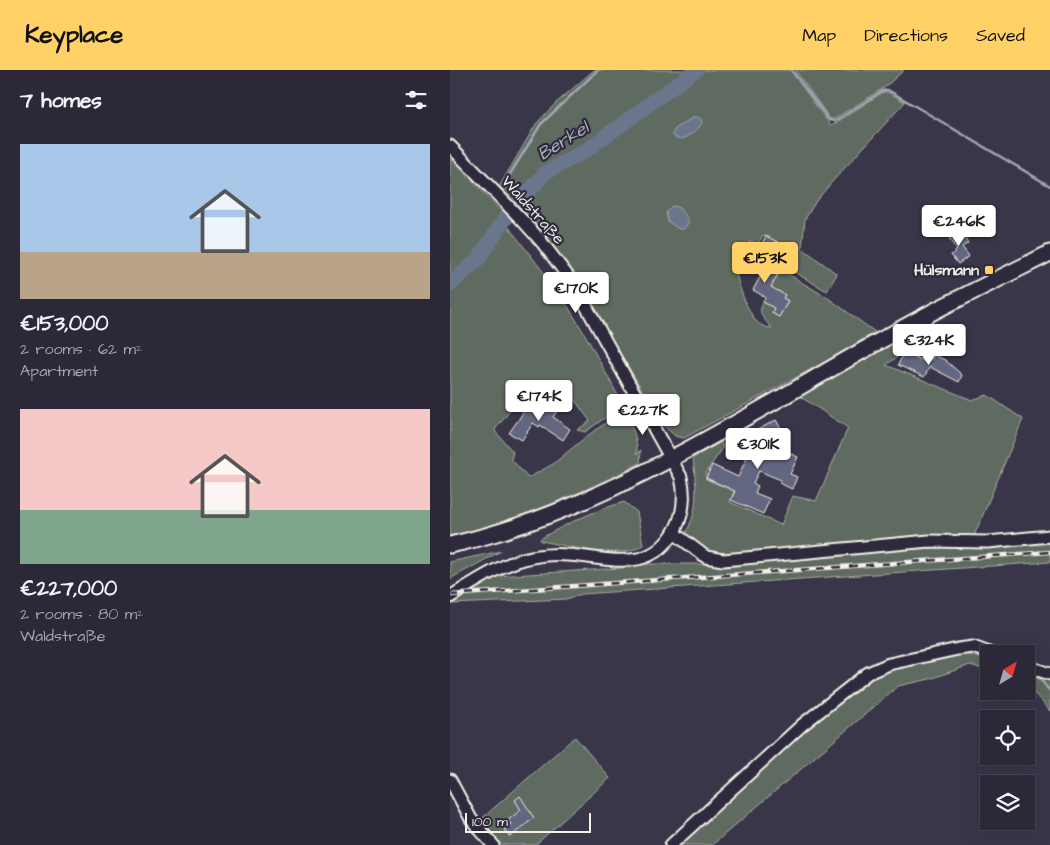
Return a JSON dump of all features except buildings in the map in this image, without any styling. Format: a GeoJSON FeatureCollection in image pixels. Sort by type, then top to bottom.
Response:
{"type":"FeatureCollection","features":[{"type":"Feature","properties":{"kind":"main road"},"geometry":{"type":"LineString","coordinates":[[450,545],[550,515],[625,483],[672,459],[941,308],[1050,253]]}},
{"type":"Feature","properties":{"kind":"street","name":"Waldstraße"},"geometry":{"type":"LineString","coordinates":[[450,146],[523,221],[558,263],[578,292],[681,476],[684,499],[681,518],[674,533]]}},
{"type":"Feature","properties":{"kind":"street"},"geometry":{"type":"LineString","coordinates":[[450,597],[498,569],[524,559],[567,555],[613,561],[629,561],[657,550],[674,533],[706,557],[723,560],[929,541],[988,542],[1050,536]]}},
{"type":"Feature","properties":{"kind":"street"},"geometry":{"type":"LineString","coordinates":[[671,845],[802,725],[868,673],[889,664],[973,647],[980,650]]}},
{"type":"Feature","properties":{"kind":"street"},"geometry":{"type":"LineString","coordinates":[[1035,669],[1050,674]]}},
{"type":"Feature","properties":{"kind":"street"},"geometry":{"type":"LineString","coordinates":[[450,780],[471,819],[493,845]]}},
{"type":"Feature","properties":{"kind":"green space"},"geometry":{"type":"Polygon","coordinates":[[[594,70],[693,70],[585,150],[544,172],[515,204],[499,187],[536,124],[555,104],[594,70]]]}},
{"type":"Feature","properties":{"kind":"green space"},"geometry":{"type":"Polygon","coordinates":[[[698,70],[790,70],[831,126],[883,92],[888,92],[905,102],[831,183],[816,201],[805,219],[802,248],[837,274],[827,291],[789,269],[787,262],[793,250],[763,235],[758,244],[750,241],[742,260],[736,260],[735,266],[749,311],[753,318],[762,326],[772,328],[761,313],[763,302],[775,307],[772,313],[779,317],[788,301],[783,298],[785,295],[778,291],[769,291],[781,270],[828,298],[875,332],[828,360],[684,438],[675,436],[664,426],[573,275],[520,208],[546,174],[587,151],[698,70]]]}},
{"type":"Feature","properties":{"kind":"green space"},"geometry":{"type":"Polygon","coordinates":[[[795,70],[904,70],[885,87],[834,119],[830,119],[795,70]]]}},
{"type":"Feature","properties":{"kind":"green space"},"geometry":{"type":"Polygon","coordinates":[[[450,158],[503,213],[474,258],[450,279],[450,158]]]}},
{"type":"Feature","properties":{"kind":"green space"},"geometry":{"type":"Polygon","coordinates":[[[507,225],[559,292],[587,338],[623,405],[585,432],[577,430],[590,421],[563,384],[558,387],[550,379],[539,390],[534,386],[524,398],[527,401],[510,411],[495,431],[513,452],[511,459],[528,478],[553,464],[587,436],[624,410],[635,437],[637,454],[641,450],[640,463],[547,506],[499,523],[450,536],[450,290],[481,264],[507,225]]]}},
{"type":"Feature","properties":{"kind":"green space"},"geometry":{"type":"Polygon","coordinates":[[[916,326],[935,345],[925,357],[908,349],[886,365],[972,400],[987,395],[1023,419],[974,536],[723,557],[712,554],[692,543],[685,534],[690,525],[695,507],[693,458],[721,442],[723,448],[706,472],[706,479],[734,491],[730,502],[781,525],[793,496],[816,501],[848,428],[798,395],[916,326]]]}},
{"type":"Feature","properties":{"kind":"green space"},"geometry":{"type":"Polygon","coordinates":[[[624,502],[637,512],[643,545],[633,550],[621,552],[594,551],[541,541],[540,539],[581,518],[624,502]]]}},
{"type":"Feature","properties":{"kind":"green space"},"geometry":{"type":"Polygon","coordinates":[[[1050,541],[1050,562],[582,594],[566,599],[451,604],[498,576],[622,568],[648,564],[725,564],[754,559],[1050,541]]]}},
{"type":"Feature","properties":{"kind":"green space"},"geometry":{"type":"Polygon","coordinates":[[[501,551],[450,579],[450,562],[501,551]]]}},
{"type":"Feature","properties":{"kind":"green space"},"geometry":{"type":"Polygon","coordinates":[[[953,651],[980,658],[980,668],[970,665],[930,679],[898,686],[712,845],[674,845],[767,758],[885,666],[953,651]]]}},
{"type":"Feature","properties":{"kind":"green space"},"geometry":{"type":"Polygon","coordinates":[[[1035,675],[1050,680],[1050,711],[1035,694],[1035,675]]]}},
{"type":"Feature","properties":{"kind":"green space"},"geometry":{"type":"Polygon","coordinates":[[[575,737],[610,778],[535,845],[501,845],[484,829],[479,821],[575,737]]]}},
{"type":"Feature","properties":{"kind":"water"},"geometry":{"type":"Polygon","coordinates":[[[694,117],[701,119],[702,123],[692,134],[679,139],[672,134],[676,128],[694,117]]]}},
{"type":"Feature","properties":{"kind":"water"},"geometry":{"type":"Polygon","coordinates":[[[674,206],[685,214],[689,221],[684,229],[679,229],[668,222],[666,213],[674,206]]]}},
{"type":"Feature","properties":{"kind":"waterway"},"geometry":{"type":"LineString","coordinates":[[507,179],[541,124],[598,70]]}},
{"type":"Feature","properties":{"kind":"waterway","name":"Berkel"},"geometry":{"type":"LineString","coordinates":[[450,285],[478,259],[505,219],[545,173],[585,151],[696,70]]}},
{"type":"Feature","properties":{"kind":"waterway"},"geometry":{"type":"LineString","coordinates":[[792,70],[829,120],[835,121],[882,91],[888,90],[1050,186]]}},
{"type":"Feature","properties":{"kind":"waterway"},"geometry":{"type":"LineString","coordinates":[[888,670],[912,665]]}},
{"type":"Feature","properties":{"kind":"waterway"},"geometry":{"type":"LineString","coordinates":[[1035,675],[1050,691]]}},
{"type":"Feature","properties":{"kind":"railway"},"geometry":{"type":"LineString","coordinates":[[450,595],[1050,552]]}},
{"type":"Feature","properties":{"kind":"place","name":"Hülsmann"},"geometry":{"type":"Point","coordinates":[989,270]}}]}
